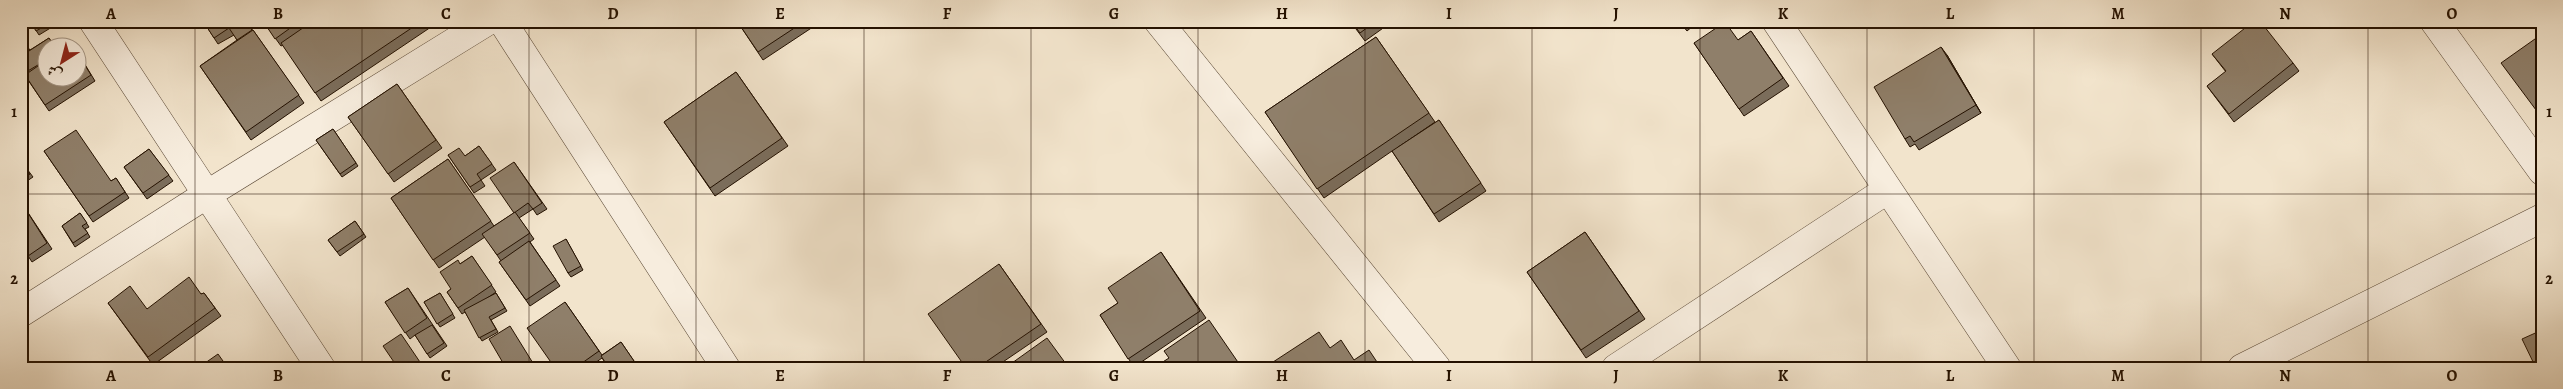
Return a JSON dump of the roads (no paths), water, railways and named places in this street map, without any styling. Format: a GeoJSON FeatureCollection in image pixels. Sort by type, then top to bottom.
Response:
{"type":"FeatureCollection","features":[{"type":"Feature","properties":{"kind":"street"},"geometry":{"type":"LineString","coordinates":[[21,313],[206,195],[488,21]]}},
{"type":"Feature","properties":{"kind":"street"},"geometry":{"type":"LineString","coordinates":[[502,21],[726,368]]}},
{"type":"Feature","properties":{"kind":"street"},"geometry":{"type":"LineString","coordinates":[[1158,21],[1437,368]]}},
{"type":"Feature","properties":{"kind":"street"},"geometry":{"type":"LineString","coordinates":[[1776,21],[2006,368]]}},
{"type":"Feature","properties":{"kind":"street"},"geometry":{"type":"LineString","coordinates":[[2434,21],[2542,171]]}},
{"type":"Feature","properties":{"kind":"street"},"geometry":{"type":"LineString","coordinates":[[106,26],[206,195],[321,368]]}},
{"type":"Feature","properties":{"kind":"street"},"geometry":{"type":"LineString","coordinates":[[1616,368],[1887,190]]}},
{"type":"Feature","properties":{"kind":"street"},"geometry":{"type":"LineString","coordinates":[[2242,368],[2542,218]]}}]}
